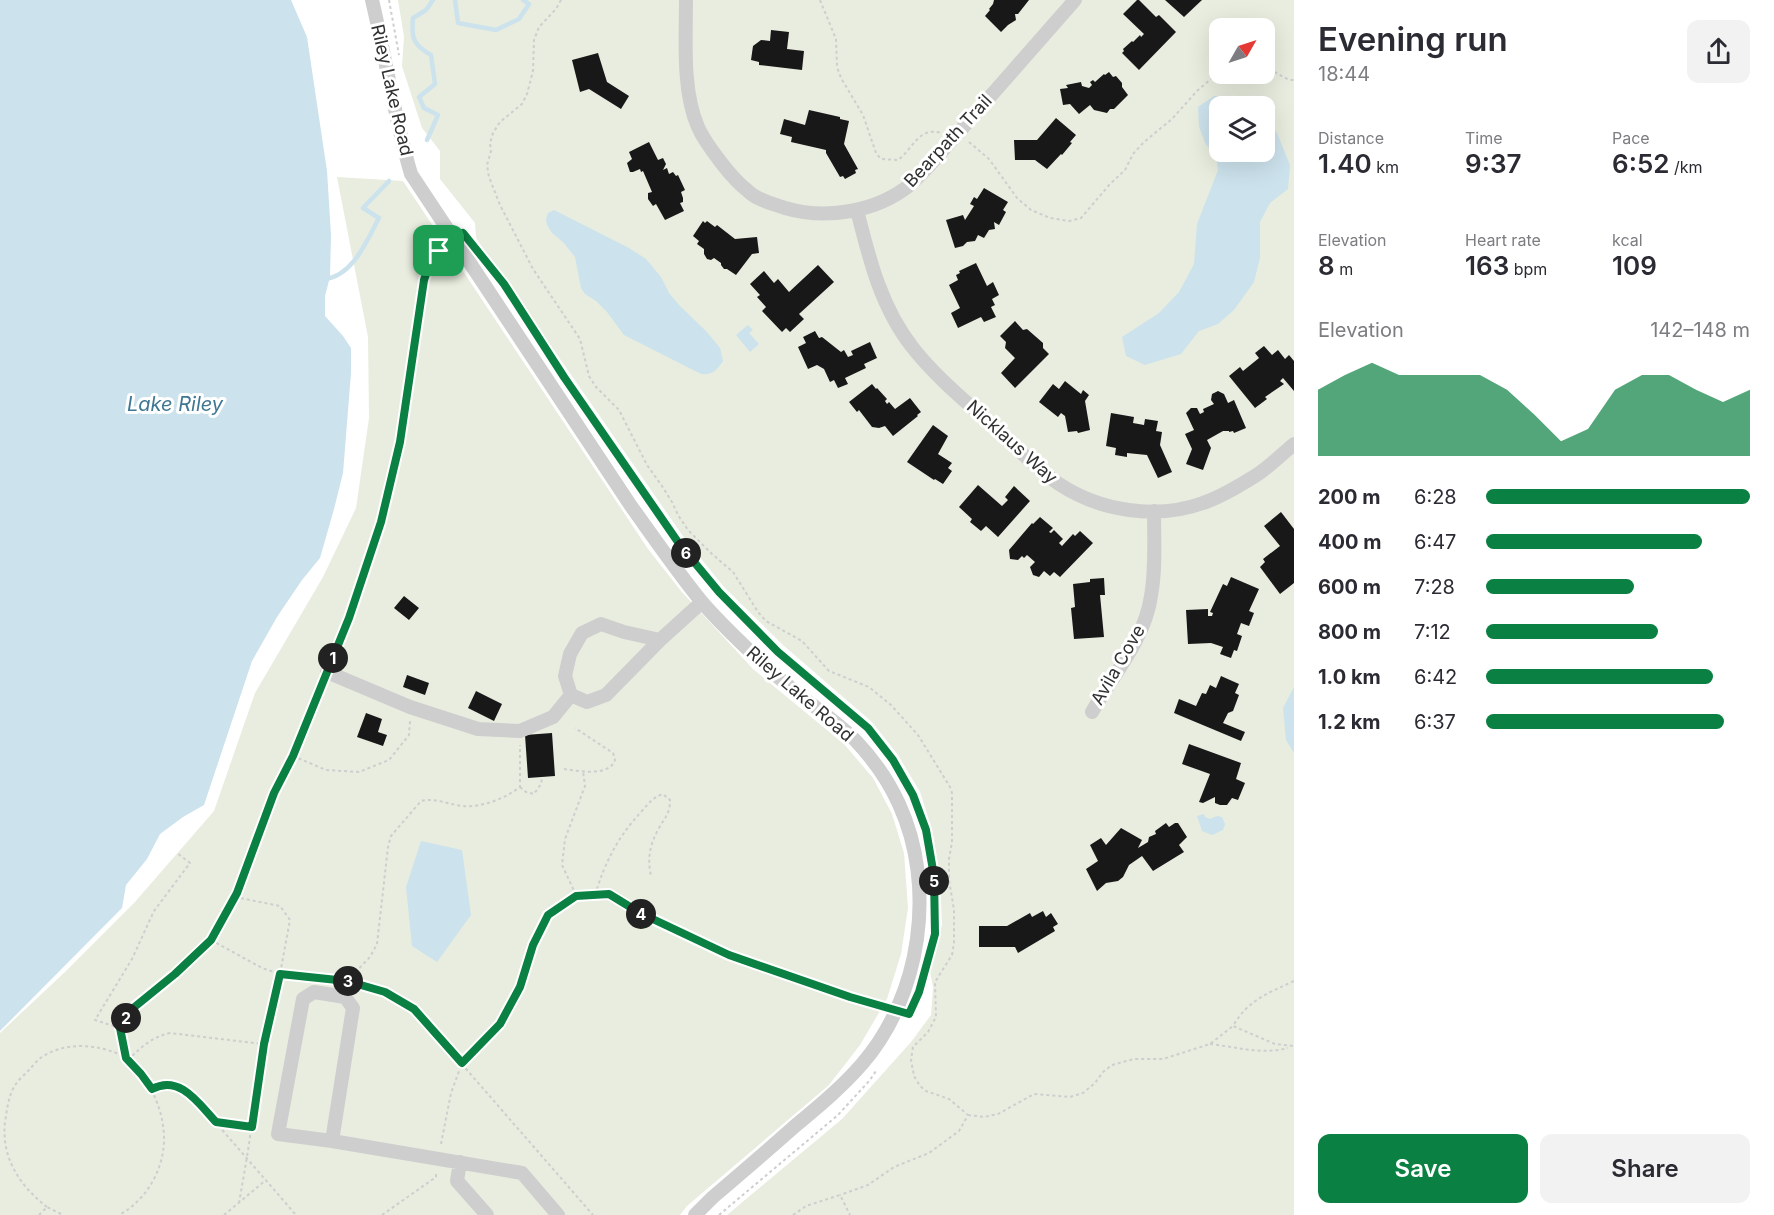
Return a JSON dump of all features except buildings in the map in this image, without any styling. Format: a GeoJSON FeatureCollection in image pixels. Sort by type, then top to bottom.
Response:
{"type":"FeatureCollection","features":[{"type":"Feature","properties":{"kind":"street","name":"Riley Lake Road"},"geometry":{"type":"LineString","coordinates":[[372,0],[400,136],[411,174],[631,506],[702,602],[755,656],[855,740],[879,771],[899,804],[912,841],[918,880],[919,919],[914,958],[903,996],[885,1032],[862,1063],[835,1092],[695,1215]]}},
{"type":"Feature","properties":{"kind":"street","name":"Bearpath Trail"},"geometry":{"type":"LineString","coordinates":[[686,0],[687,75],[690,102],[698,127],[712,150],[749,193],[775,205],[802,213],[831,214],[857,210],[885,200],[910,185],[1075,0]]}},
{"type":"Feature","properties":{"kind":"street","name":"Nicklaus Way"},"geometry":{"type":"LineString","coordinates":[[857,210],[879,287],[912,347],[936,374],[1035,466],[1085,498],[1114,508],[1154,512],[1203,503],[1228,492],[1256,475],[1294,444]]}},
{"type":"Feature","properties":{"kind":"street","name":"Avila Cove"},"geometry":{"type":"LineString","coordinates":[[1092,712],[1142,629],[1151,598],[1154,566],[1154,512]]}},
{"type":"Feature","properties":{"kind":"street"},"geometry":{"type":"LineString","coordinates":[[571,695],[587,702],[606,696],[660,640],[702,602]]}},
{"type":"Feature","properties":{"kind":"street"},"geometry":{"type":"LineString","coordinates":[[571,695],[566,676],[570,654],[582,633],[601,624],[660,640]]}},
{"type":"Feature","properties":{"kind":"street"},"geometry":{"type":"LineString","coordinates":[[327,672],[410,707],[478,729],[520,731],[554,717],[571,695]]}},
{"type":"Feature","properties":{"kind":"street"},"geometry":{"type":"LineString","coordinates":[[332,1141],[353,1008],[345,997],[314,992],[303,999],[278,1134],[522,1173],[558,1215]]}},
{"type":"Feature","properties":{"kind":"street"},"geometry":{"type":"LineString","coordinates":[[460,1162],[457,1181],[487,1215]]}},
{"type":"Feature","properties":{"kind":"path"},"geometry":{"type":"LineString","coordinates":[[561,0],[556,9],[539,27],[534,40],[533,71],[522,104],[500,122],[493,133],[487,165],[489,177],[533,269],[580,339],[589,376],[596,387],[619,410],[647,465],[688,530],[733,572],[766,621],[802,641],[829,671],[869,687],[891,705],[918,735],[950,787],[953,818],[949,880],[954,910],[954,943],[952,955],[935,982],[936,1017],[928,1032],[913,1047],[911,1060],[914,1076],[920,1086],[949,1099],[968,1115],[984,1117],[998,1114],[1034,1094],[1070,1097],[1083,1094],[1112,1065],[1134,1059],[1162,1059],[1210,1044],[1233,1026],[1246,1007],[1294,981]]}},
{"type":"Feature","properties":{"kind":"path"},"geometry":{"type":"LineString","coordinates":[[820,0],[836,39],[837,67],[841,78],[847,91],[856,102],[876,153],[881,159],[898,160],[907,153],[914,141],[923,134],[934,131],[968,141],[989,159],[1017,198],[1031,210],[1050,218],[1069,221],[1081,218],[1125,170],[1133,154],[1144,142],[1172,119],[1209,81]]}},
{"type":"Feature","properties":{"kind":"path"},"geometry":{"type":"LineString","coordinates":[[1275,72],[1289,80],[1294,80]]}},
{"type":"Feature","properties":{"kind":"path"},"geometry":{"type":"LineString","coordinates":[[127,1059],[120,1028],[132,1009],[175,974],[211,940],[235,897],[274,793],[293,756],[349,618],[381,522],[400,442],[424,280],[429,264],[439,251],[454,240]]}},
{"type":"Feature","properties":{"kind":"path"},"geometry":{"type":"LineString","coordinates":[[490,267],[504,284],[564,377],[680,545],[719,592],[778,652],[868,728],[893,760],[913,795],[926,830],[934,876],[935,934],[927,963]]}},
{"type":"Feature","properties":{"kind":"path"},"geometry":{"type":"LineString","coordinates":[[293,756],[326,770],[359,772],[389,760],[409,735],[410,707]]}},
{"type":"Feature","properties":{"kind":"path"},"geometry":{"type":"LineString","coordinates":[[564,769],[606,770],[613,766],[615,760],[613,753],[575,728]]}},
{"type":"Feature","properties":{"kind":"path"},"geometry":{"type":"LineString","coordinates":[[520,731],[520,787]]}},
{"type":"Feature","properties":{"kind":"path"},"geometry":{"type":"LineString","coordinates":[[576,896],[562,866],[565,839],[585,786],[583,771]]}},
{"type":"Feature","properties":{"kind":"path"},"geometry":{"type":"LineString","coordinates":[[520,787],[534,794],[541,784],[542,777]]}},
{"type":"Feature","properties":{"kind":"path"},"geometry":{"type":"LineString","coordinates":[[347,981],[370,957],[377,944],[387,847],[391,836],[414,807],[428,799],[464,807],[507,797],[520,787]]}},
{"type":"Feature","properties":{"kind":"path"},"geometry":{"type":"LineString","coordinates":[[595,895],[602,872],[620,836],[654,798],[663,795],[670,801],[670,810],[650,846],[651,876]]}},
{"type":"Feature","properties":{"kind":"path"},"geometry":{"type":"LineString","coordinates":[[120,1028],[95,1020],[132,959],[154,911],[190,863],[177,853]]}},
{"type":"Feature","properties":{"kind":"path"},"geometry":{"type":"LineString","coordinates":[[382,1215],[435,1177],[451,1093],[462,1063],[500,1024],[520,987],[533,945],[548,915],[576,896],[609,894],[640,913],[729,955],[850,997],[896,1010]]}},
{"type":"Feature","properties":{"kind":"path"},"geometry":{"type":"LineString","coordinates":[[235,897],[280,906],[290,920],[264,1044],[239,1203]]}},
{"type":"Feature","properties":{"kind":"path"},"geometry":{"type":"LineString","coordinates":[[211,940],[262,968],[280,974],[316,978]]}},
{"type":"Feature","properties":{"kind":"path"},"geometry":{"type":"LineString","coordinates":[[326,979],[347,981],[385,992],[414,1009],[593,1215]]}},
{"type":"Feature","properties":{"kind":"path"},"geometry":{"type":"LineString","coordinates":[[1233,1026],[1275,1044],[1294,1046]]}},
{"type":"Feature","properties":{"kind":"path"},"geometry":{"type":"LineString","coordinates":[[127,1059],[148,1041],[159,1035],[170,1033],[264,1044]]}},
{"type":"Feature","properties":{"kind":"path"},"geometry":{"type":"LineString","coordinates":[[1210,1044],[1255,1051],[1294,1046]]}},
{"type":"Feature","properties":{"kind":"path"},"geometry":{"type":"LineString","coordinates":[[63,1215],[47,1207],[26,1188],[14,1171],[5,1147],[4,1133],[8,1101],[15,1084],[42,1057],[58,1050],[88,1046],[127,1059],[152,1089],[160,1110],[163,1127],[162,1157],[158,1172],[152,1185],[141,1198],[129,1210],[119,1215]]}},
{"type":"Feature","properties":{"kind":"path"},"geometry":{"type":"LineString","coordinates":[[719,1215],[838,1115],[870,1080],[876,1070]]}},
{"type":"Feature","properties":{"kind":"path"},"geometry":{"type":"LineString","coordinates":[[152,1089],[165,1085],[183,1089],[191,1095],[296,1215]]}},
{"type":"Feature","properties":{"kind":"path"},"geometry":{"type":"LineString","coordinates":[[793,1215],[806,1206],[868,1185],[894,1167],[929,1153],[959,1131],[968,1115]]}},
{"type":"Feature","properties":{"kind":"path"},"geometry":{"type":"LineString","coordinates":[[216,1122],[252,1127]]}},
{"type":"Feature","properties":{"kind":"path"},"geometry":{"type":"LineString","coordinates":[[0,1143],[5,1147]]}},
{"type":"Feature","properties":{"kind":"path"},"geometry":{"type":"LineString","coordinates":[[224,1215],[266,1180]]}},
{"type":"Feature","properties":{"kind":"path"},"geometry":{"type":"LineString","coordinates":[[840,1195],[850,1215]]}},
{"type":"Feature","properties":{"kind":"path"},"geometry":{"type":"LineString","coordinates":[[39,1215],[47,1207]]}},
{"type":"Feature","properties":{"kind":"shaded area"},"geometry":{"type":"Polygon","coordinates":[[[398,0],[1294,0],[1294,1215],[727,1215],[842,1119],[911,1042],[931,1015],[933,987],[930,972],[942,925],[940,875],[932,829],[920,792],[898,755],[872,722],[783,645],[724,587],[685,539],[476,238],[475,223],[440,179],[440,151],[422,128],[402,66],[404,37],[398,0]]]}},
{"type":"Feature","properties":{"kind":"shaded area"},"geometry":{"type":"Polygon","coordinates":[[[337,177],[403,181],[648,549],[681,591],[753,669],[844,744],[873,778],[892,814],[904,853],[908,908],[901,954],[887,999],[860,1045],[829,1085],[687,1206],[680,1215],[0,1215],[0,1033],[134,903],[214,811],[255,693],[323,577],[356,508],[369,418],[368,337],[337,177]]]}},
{"type":"Feature","properties":{"kind":"water","name":"Lake Riley"},"geometry":{"type":"Polygon","coordinates":[[[0,0],[291,0],[307,37],[327,171],[331,235],[330,277],[325,296],[325,316],[351,348],[351,373],[343,473],[320,558],[277,617],[252,661],[204,805],[160,834],[147,859],[126,885],[122,908],[0,1031],[0,0]]]}},
{"type":"Feature","properties":{"kind":"water"},"geometry":{"type":"Polygon","coordinates":[[[1209,99],[1209,148],[1199,126],[1198,107],[1209,99]]]}},
{"type":"Feature","properties":{"kind":"water"},"geometry":{"type":"Polygon","coordinates":[[[1275,130],[1290,165],[1288,189],[1270,203],[1260,222],[1260,258],[1254,282],[1234,310],[1218,324],[1199,331],[1181,354],[1145,365],[1126,356],[1122,337],[1159,313],[1179,292],[1194,264],[1197,224],[1218,170],[1217,162],[1275,162],[1275,130]]]}},
{"type":"Feature","properties":{"kind":"water"},"geometry":{"type":"Polygon","coordinates":[[[554,210],[646,259],[661,277],[669,293],[720,348],[723,361],[717,369],[709,374],[701,374],[624,335],[607,312],[581,288],[575,257],[547,225],[548,213],[554,210]]]}},
{"type":"Feature","properties":{"kind":"water"},"geometry":{"type":"Polygon","coordinates":[[[748,325],[753,330],[749,333],[759,344],[750,352],[736,335],[748,325]]]}},
{"type":"Feature","properties":{"kind":"water"},"geometry":{"type":"Polygon","coordinates":[[[1294,687],[1294,753],[1286,740],[1283,708],[1294,687]]]}},
{"type":"Feature","properties":{"kind":"water"},"geometry":{"type":"Polygon","coordinates":[[[1204,814],[1210,819],[1217,816],[1222,817],[1225,824],[1223,830],[1212,835],[1202,831],[1197,816],[1204,814]]]}},
{"type":"Feature","properties":{"kind":"water"},"geometry":{"type":"Polygon","coordinates":[[[421,841],[462,850],[471,915],[437,962],[412,946],[406,887],[421,841]]]}},
{"type":"Feature","properties":{"kind":"waterway"},"geometry":{"type":"LineString","coordinates":[[427,140],[438,115],[424,108],[419,97],[435,84],[431,55],[420,48],[414,40],[412,25],[413,18],[426,10],[433,0]]}},
{"type":"Feature","properties":{"kind":"waterway"},"geometry":{"type":"LineString","coordinates":[[455,0],[458,23],[496,30],[519,19],[529,4],[523,0]]}},
{"type":"Feature","properties":{"kind":"waterway"},"geometry":{"type":"LineString","coordinates":[[325,279],[344,271],[358,256],[379,218],[363,208],[389,181]]}},
{"type":"Feature","properties":{"kind":"route"},"geometry":{"type":"LineString","coordinates":[[463,233],[504,284],[564,377],[680,545],[719,592],[778,652],[868,728],[893,760],[913,795],[926,830],[934,876],[935,934],[919,992],[909,1014],[850,997],[729,955],[640,913],[609,894],[576,896],[548,915],[533,945],[520,987],[500,1024],[462,1063],[414,1009],[385,992],[347,981],[280,974],[264,1044],[252,1127],[216,1122],[183,1089],[165,1085],[152,1089],[126,1058],[120,1028],[132,1009],[175,974],[211,940],[237,893],[274,793],[293,756],[349,618],[381,522],[400,442],[424,280],[429,264],[439,251],[463,233]]}}]}
